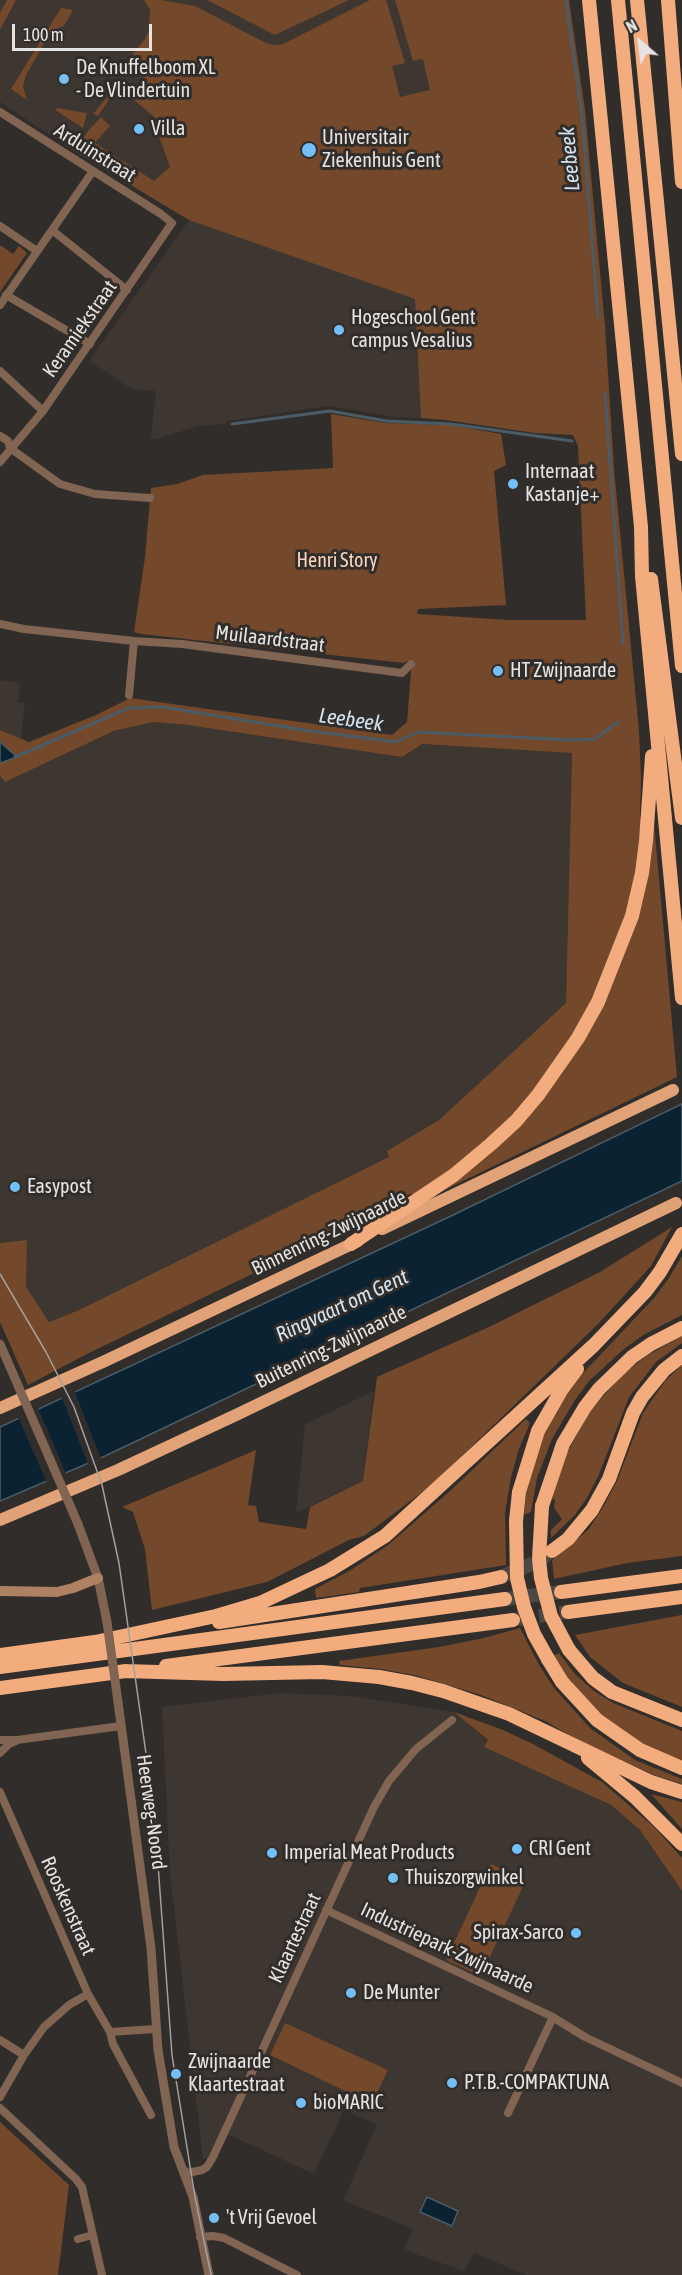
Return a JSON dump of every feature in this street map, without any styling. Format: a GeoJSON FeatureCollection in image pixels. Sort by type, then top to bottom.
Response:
{"type":"FeatureCollection","features":[{"type":"Feature","properties":{"kind":"highway"},"geometry":{"type":"LineString","coordinates":[[589,0],[641,527],[657,618],[682,818]]}},
{"type":"Feature","properties":{"kind":"highway"},"geometry":{"type":"LineString","coordinates":[[618,0],[682,666]]}},
{"type":"Feature","properties":{"kind":"highway"},"geometry":{"type":"LineString","coordinates":[[637,0],[682,454]]}},
{"type":"Feature","properties":{"kind":"highway"},"geometry":{"type":"LineString","coordinates":[[668,0],[682,182]]}},
{"type":"Feature","properties":{"kind":"highway"},"geometry":{"type":"LineString","coordinates":[[641,527],[642,576],[654,715],[682,998]]}},
{"type":"Feature","properties":{"kind":"highway"},"geometry":{"type":"LineString","coordinates":[[351,1244],[454,1175],[516,1121],[538,1095],[578,1038],[598,1002],[632,916],[642,873],[646,841],[654,715]]}},
{"type":"Feature","properties":{"kind":"highway","name":"Binnenring-Zwijnaarde"},"geometry":{"type":"LineString","coordinates":[[0,1408],[105,1361],[673,1090]]}},
{"type":"Feature","properties":{"kind":"highway","name":"Buitenring-Zwijnaarde"},"geometry":{"type":"LineString","coordinates":[[0,1520],[118,1470],[236,1415],[676,1203]]}},
{"type":"Feature","properties":{"kind":"highway"},"geometry":{"type":"LineString","coordinates":[[95,1642],[216,1616],[260,1603],[345,1561],[385,1536],[594,1345],[645,1292],[660,1272],[682,1234]]}},
{"type":"Feature","properties":{"kind":"highway"},"geometry":{"type":"LineString","coordinates":[[682,1329],[651,1344],[632,1358],[599,1389],[585,1407],[563,1444],[542,1506],[539,1559],[541,1578],[551,1616],[569,1650],[593,1678],[612,1692],[682,1720]]}},
{"type":"Feature","properties":{"kind":"highway"},"geometry":{"type":"LineString","coordinates":[[594,1345],[562,1389],[538,1431],[519,1492],[516,1521],[517,1578],[534,1634],[562,1682],[597,1720],[640,1750],[682,1768]]}},
{"type":"Feature","properties":{"kind":"highway"},"geometry":{"type":"LineString","coordinates":[[552,1551],[568,1539],[592,1510],[609,1479],[633,1413],[642,1397],[664,1370],[682,1356]]}},
{"type":"Feature","properties":{"kind":"highway"},"geometry":{"type":"LineString","coordinates":[[561,1592],[682,1576]]}},
{"type":"Feature","properties":{"kind":"highway"},"geometry":{"type":"LineString","coordinates":[[0,1655],[501,1577]]}},
{"type":"Feature","properties":{"kind":"highway"},"geometry":{"type":"LineString","coordinates":[[568,1612],[682,1597]]}},
{"type":"Feature","properties":{"kind":"highway"},"geometry":{"type":"LineString","coordinates":[[0,1667],[505,1599]]}},
{"type":"Feature","properties":{"kind":"highway"},"geometry":{"type":"LineString","coordinates":[[0,1688],[513,1620]]}},
{"type":"Feature","properties":{"kind":"highway"},"geometry":{"type":"LineString","coordinates":[[125,1671],[223,1674],[322,1672],[379,1677],[443,1691],[478,1702],[509,1714],[651,1782],[682,1792]]}},
{"type":"Feature","properties":{"kind":"highway"},"geometry":{"type":"LineString","coordinates":[[575,1747],[635,1797],[682,1844]]}},
{"type":"Feature","properties":{"kind":"main road"},"geometry":{"type":"LineString","coordinates":[[0,1591],[57,1592],[98,1578]]}},
{"type":"Feature","properties":{"kind":"street","name":"Arduinstraat"},"geometry":{"type":"LineString","coordinates":[[0,112],[172,223]]}},
{"type":"Feature","properties":{"kind":"street"},"geometry":{"type":"LineString","coordinates":[[0,305],[93,171]]}},
{"type":"Feature","properties":{"kind":"street","name":"Keramiekstraat"},"geometry":{"type":"LineString","coordinates":[[0,462],[43,411],[172,223]]}},
{"type":"Feature","properties":{"kind":"street"},"geometry":{"type":"LineString","coordinates":[[0,226],[37,250]]}},
{"type":"Feature","properties":{"kind":"street"},"geometry":{"type":"LineString","coordinates":[[52,230],[127,290]]}},
{"type":"Feature","properties":{"kind":"street"},"geometry":{"type":"LineString","coordinates":[[6,295],[90,344]]}},
{"type":"Feature","properties":{"kind":"street"},"geometry":{"type":"LineString","coordinates":[[0,371],[43,411]]}},
{"type":"Feature","properties":{"kind":"street"},"geometry":{"type":"LineString","coordinates":[[0,435],[8,441],[10,448],[60,484],[95,494],[150,498]]}},
{"type":"Feature","properties":{"kind":"street","name":"Muilaardstraat"},"geometry":{"type":"LineString","coordinates":[[0,624],[24,629],[182,644],[403,677],[411,664]]}},
{"type":"Feature","properties":{"kind":"street"},"geometry":{"type":"LineString","coordinates":[[129,695],[134,641]]}},
{"type":"Feature","properties":{"kind":"street","name":"Heerweg-Noord"},"geometry":{"type":"LineString","coordinates":[[0,1344],[78,1524],[98,1578],[107,1622],[152,1948],[155,2029],[174,2147],[192,2198],[209,2275]]}},
{"type":"Feature","properties":{"kind":"street","name":"Klaartestraat"},"geometry":{"type":"LineString","coordinates":[[184,2170],[187,2173],[202,2170],[207,2167],[213,2157],[374,1807],[389,1781],[417,1749],[452,1720]]}},
{"type":"Feature","properties":{"kind":"street"},"geometry":{"type":"LineString","coordinates":[[0,1740],[17,1740],[121,1726]]}},
{"type":"Feature","properties":{"kind":"street"},"geometry":{"type":"LineString","coordinates":[[0,1753],[17,1740]]}},
{"type":"Feature","properties":{"kind":"street","name":"Rooskenstraat"},"geometry":{"type":"LineString","coordinates":[[0,1792],[88,1994],[110,2032],[113,2044],[151,2115]]}},
{"type":"Feature","properties":{"kind":"street","name":"Industriepark-Zwijnaarde"},"geometry":{"type":"LineString","coordinates":[[326,1910],[553,2017],[585,2037],[682,2083]]}},
{"type":"Feature","properties":{"kind":"street"},"geometry":{"type":"LineString","coordinates":[[0,2097],[24,2055],[44,2027],[88,1994]]}},
{"type":"Feature","properties":{"kind":"street"},"geometry":{"type":"LineString","coordinates":[[508,2113],[553,2017]]}},
{"type":"Feature","properties":{"kind":"street"},"geometry":{"type":"LineString","coordinates":[[110,2032],[155,2029]]}},
{"type":"Feature","properties":{"kind":"street"},"geometry":{"type":"LineString","coordinates":[[0,2040],[24,2055]]}},
{"type":"Feature","properties":{"kind":"street"},"geometry":{"type":"LineString","coordinates":[[0,2108],[76,2179],[84,2196],[102,2275]]}},
{"type":"Feature","properties":{"kind":"street"},"geometry":{"type":"LineString","coordinates":[[78,2239],[93,2235]]}},
{"type":"Feature","properties":{"kind":"street"},"geometry":{"type":"LineString","coordinates":[[201,2238],[213,2236],[224,2238],[297,2275]]}},
{"type":"Feature","properties":{"kind":"shaded area","name":"Universitair Ziekenhuis Gent"},"geometry":{"type":"Polygon","coordinates":[[[0,0],[535,0],[535,433],[446,420],[396,417],[328,406],[227,421],[225,424],[198,426],[154,440],[151,437],[156,391],[132,389],[89,361],[189,220],[74,151],[0,102],[0,0]]]}},
{"type":"Feature","properties":{"kind":"shaded area"},"geometry":{"type":"Polygon","coordinates":[[[0,680],[20,683],[18,702],[25,703],[21,739],[0,730],[0,680]]]}},
{"type":"Feature","properties":{"kind":"shaded area"},"geometry":{"type":"Polygon","coordinates":[[[153,722],[422,744],[572,753],[566,1003],[439,1120],[387,1151],[390,1157],[89,1306],[49,1322],[26,1287],[27,1241],[0,1243],[0,776],[5,782],[115,731],[153,722]]]}},
{"type":"Feature","properties":{"kind":"shaded area"},"geometry":{"type":"Polygon","coordinates":[[[374,1391],[363,1481],[296,1513],[305,1424],[374,1391]]]}},
{"type":"Feature","properties":{"kind":"shaded area"},"geometry":{"type":"Polygon","coordinates":[[[280,1693],[351,1696],[454,1712],[488,1741],[485,1747],[611,1805],[640,1830],[682,1891],[682,2275],[526,2275],[474,2253],[464,2271],[404,2250],[413,2229],[343,2200],[377,2125],[344,2110],[314,2174],[230,2135],[221,2135],[211,2158],[203,2159],[170,1873],[162,1707],[280,1693]]]}},
{"type":"Feature","properties":{"kind":"green space"},"geometry":{"type":"Polygon","coordinates":[[[7,0],[16,0],[0,30],[0,13],[7,0]]]}},
{"type":"Feature","properties":{"kind":"green space","name":"Henri Story"},"geometry":{"type":"Polygon","coordinates":[[[144,0],[161,0],[195,6],[274,45],[283,44],[370,0],[386,0],[405,63],[392,66],[400,97],[430,90],[423,59],[413,61],[395,0],[569,0],[585,110],[605,326],[614,469],[639,731],[640,818],[654,824],[677,1077],[430,1197],[410,1194],[386,1209],[28,1385],[0,1322],[0,1243],[27,1240],[26,1287],[49,1322],[79,1310],[389,1157],[387,1151],[439,1120],[566,1003],[572,753],[422,744],[402,757],[188,725],[153,722],[114,731],[5,782],[0,776],[0,730],[29,742],[96,715],[130,698],[392,735],[407,722],[412,659],[404,663],[134,632],[145,557],[151,488],[177,484],[203,475],[333,468],[331,414],[385,423],[450,425],[501,434],[506,465],[494,471],[506,605],[418,609],[417,614],[510,620],[586,620],[578,446],[573,435],[535,433],[421,418],[415,299],[189,220],[74,151],[101,117],[110,126],[95,143],[154,181],[170,167],[159,136],[159,121],[133,99],[145,79],[126,68],[149,30],[150,10],[144,0]]]}},
{"type":"Feature","properties":{"kind":"green space"},"geometry":{"type":"Polygon","coordinates":[[[207,0],[349,0],[275,35],[207,0]]]}},
{"type":"Feature","properties":{"kind":"green space"},"geometry":{"type":"Polygon","coordinates":[[[61,8],[73,10],[64,26],[55,29],[47,38],[26,75],[23,86],[27,100],[11,89],[61,8]]]}},
{"type":"Feature","properties":{"kind":"green space"},"geometry":{"type":"Polygon","coordinates":[[[118,84],[98,116],[93,114],[118,84]]]}},
{"type":"Feature","properties":{"kind":"green space"},"geometry":{"type":"Polygon","coordinates":[[[57,108],[87,113],[83,128],[55,110],[57,108]]]}},
{"type":"Feature","properties":{"kind":"green space"},"geometry":{"type":"Polygon","coordinates":[[[0,245],[13,254],[19,246],[27,253],[0,292],[0,245]]]}},
{"type":"Feature","properties":{"kind":"green space"},"geometry":{"type":"Polygon","coordinates":[[[672,1227],[651,1266],[598,1324],[433,1484],[364,1536],[349,1540],[267,1582],[152,1610],[145,1549],[133,1512],[122,1507],[256,1450],[248,1505],[256,1506],[259,1522],[306,1529],[310,1507],[363,1481],[377,1377],[491,1326],[600,1272],[672,1227]]]}},
{"type":"Feature","properties":{"kind":"green space"},"geometry":{"type":"Polygon","coordinates":[[[682,1256],[682,1315],[645,1334],[625,1348],[589,1381],[552,1439],[537,1478],[531,1512],[524,1515],[526,1494],[544,1435],[568,1393],[584,1372],[654,1298],[682,1256]]]}},
{"type":"Feature","properties":{"kind":"green space"},"geometry":{"type":"Polygon","coordinates":[[[682,1336],[682,1343],[656,1362],[629,1397],[598,1477],[587,1498],[575,1515],[551,1538],[551,1530],[562,1519],[554,1508],[555,1500],[552,1499],[559,1473],[568,1451],[591,1410],[624,1373],[648,1355],[682,1336]]]}},
{"type":"Feature","properties":{"kind":"green space"},"geometry":{"type":"Polygon","coordinates":[[[682,1365],[682,1556],[627,1563],[554,1579],[552,1560],[588,1530],[602,1509],[617,1481],[643,1413],[665,1381],[682,1365]]]}},
{"type":"Feature","properties":{"kind":"green space"},"geometry":{"type":"Polygon","coordinates":[[[526,1419],[530,1423],[511,1477],[505,1513],[506,1565],[360,1588],[359,1592],[316,1598],[315,1589],[351,1570],[388,1545],[450,1491],[526,1419]]]}},
{"type":"Feature","properties":{"kind":"green space"},"geometry":{"type":"Polygon","coordinates":[[[682,1615],[682,1707],[623,1683],[590,1657],[575,1635],[682,1615]]]}},
{"type":"Feature","properties":{"kind":"green space"},"geometry":{"type":"Polygon","coordinates":[[[520,1628],[554,1688],[590,1728],[635,1760],[682,1779],[682,1784],[654,1775],[578,1740],[545,1721],[481,1695],[414,1675],[340,1665],[339,1661],[439,1647],[520,1628]]]}},
{"type":"Feature","properties":{"kind":"green space"},"geometry":{"type":"Polygon","coordinates":[[[559,1653],[575,1674],[594,1691],[613,1703],[682,1731],[682,1762],[643,1745],[601,1716],[567,1678],[553,1656],[559,1653]]]}},
{"type":"Feature","properties":{"kind":"green space"},"geometry":{"type":"Polygon","coordinates":[[[454,1712],[533,1744],[602,1782],[654,1827],[682,1858],[682,1891],[640,1830],[611,1805],[484,1747],[488,1740],[454,1712]]]}},
{"type":"Feature","properties":{"kind":"green space"},"geometry":{"type":"Polygon","coordinates":[[[651,1794],[682,1802],[682,1829],[651,1794]]]}},
{"type":"Feature","properties":{"kind":"green space"},"geometry":{"type":"Polygon","coordinates":[[[491,1864],[526,1880],[481,1976],[446,1960],[491,1864]]]}},
{"type":"Feature","properties":{"kind":"green space"},"geometry":{"type":"Polygon","coordinates":[[[285,2023],[388,2070],[376,2095],[366,2101],[270,2055],[285,2023]]]}},
{"type":"Feature","properties":{"kind":"green space"},"geometry":{"type":"Polygon","coordinates":[[[0,2122],[69,2185],[58,2275],[0,2275],[0,2122]]]}},
{"type":"Feature","properties":{"kind":"water"},"geometry":{"type":"Polygon","coordinates":[[[0,742],[17,757],[0,763],[0,742]]]}},
{"type":"Feature","properties":{"kind":"water","name":"Ringvaart om Gent"},"geometry":{"type":"Polygon","coordinates":[[[682,1104],[682,1181],[105,1456],[0,1501],[0,1427],[449,1217],[682,1104]]]}},
{"type":"Feature","properties":{"kind":"water"},"geometry":{"type":"Polygon","coordinates":[[[427,2197],[458,2211],[452,2226],[420,2212],[427,2197]]]}},
{"type":"Feature","properties":{"kind":"pier"},"geometry":{"type":"Polygon","coordinates":[[[74,1390],[102,1461],[89,1467],[61,1395],[74,1390]]]}},
{"type":"Feature","properties":{"kind":"pier"},"geometry":{"type":"Polygon","coordinates":[[[37,1406],[67,1476],[48,1485],[17,1415],[37,1406]]]}},
{"type":"Feature","properties":{"kind":"waterway","name":"Leebeek"},"geometry":{"type":"LineString","coordinates":[[566,0],[583,125],[598,317]]}},
{"type":"Feature","properties":{"kind":"waterway","name":"Leebeek"},"geometry":{"type":"LineString","coordinates":[[605,393],[623,644]]}},
{"type":"Feature","properties":{"kind":"waterway"},"geometry":{"type":"LineString","coordinates":[[232,424],[330,411],[386,421],[451,424],[572,441]]}},
{"type":"Feature","properties":{"kind":"waterway","name":"Leebeek"},"geometry":{"type":"LineString","coordinates":[[15,757],[129,708],[163,707],[303,730],[396,742],[418,732],[571,740],[595,739],[618,722]]}},
{"type":"Feature","properties":{"kind":"tunnel"},"geometry":{"type":"LineString","coordinates":[[501,1577],[536,1562],[548,1554]]}},
{"type":"Feature","properties":{"kind":"tunnel"},"geometry":{"type":"LineString","coordinates":[[505,1599],[561,1592]]}},
{"type":"Feature","properties":{"kind":"tunnel"},"geometry":{"type":"LineString","coordinates":[[518,1619],[568,1612]]}},
{"type":"Feature","properties":{"kind":"tram line"},"geometry":{"type":"LineString","coordinates":[[0,1274],[46,1352],[74,1407],[102,1485],[119,1563],[154,1810],[172,2055],[195,2197],[211,2275]]}},
{"type":"Feature","properties":{"kind":"place","name":"De Knuffelboom XL - De Vlindertuin"},"geometry":{"type":"Point","coordinates":[64,79]}},
{"type":"Feature","properties":{"kind":"place","name":"Villa"},"geometry":{"type":"Point","coordinates":[139,129]}},
{"type":"Feature","properties":{"kind":"place","name":"Universitair Ziekenhuis Gent"},"geometry":{"type":"Point","coordinates":[309,150]}},
{"type":"Feature","properties":{"kind":"place","name":"Hogeschool Gent campus Vesalius"},"geometry":{"type":"Point","coordinates":[339,330]}},
{"type":"Feature","properties":{"kind":"place","name":"Internaat Kastanje+"},"geometry":{"type":"Point","coordinates":[513,484]}},
{"type":"Feature","properties":{"kind":"place","name":"HT Zwijnaarde"},"geometry":{"type":"Point","coordinates":[498,671]}},
{"type":"Feature","properties":{"kind":"place","name":"Easypost"},"geometry":{"type":"Point","coordinates":[15,1187]}},
{"type":"Feature","properties":{"kind":"place","name":"CRI Gent"},"geometry":{"type":"Point","coordinates":[517,1849]}},
{"type":"Feature","properties":{"kind":"place","name":"Imperial Meat Products"},"geometry":{"type":"Point","coordinates":[272,1853]}},
{"type":"Feature","properties":{"kind":"place","name":"Thuiszorgwinkel"},"geometry":{"type":"Point","coordinates":[393,1878]}},
{"type":"Feature","properties":{"kind":"place","name":"Spirax-Sarco"},"geometry":{"type":"Point","coordinates":[576,1933]}},
{"type":"Feature","properties":{"kind":"place","name":"De Munter"},"geometry":{"type":"Point","coordinates":[351,1993]}},
{"type":"Feature","properties":{"kind":"place","name":"Zwijnaarde Klaartestraat"},"geometry":{"type":"Point","coordinates":[176,2074]}},
{"type":"Feature","properties":{"kind":"place","name":"P.T.B.-COMPAKTUNA"},"geometry":{"type":"Point","coordinates":[452,2083]}},
{"type":"Feature","properties":{"kind":"place","name":"bioMARIC"},"geometry":{"type":"Point","coordinates":[301,2103]}},
{"type":"Feature","properties":{"kind":"place","name":"'t Vrij Gevoel"},"geometry":{"type":"Point","coordinates":[214,2218]}}]}
